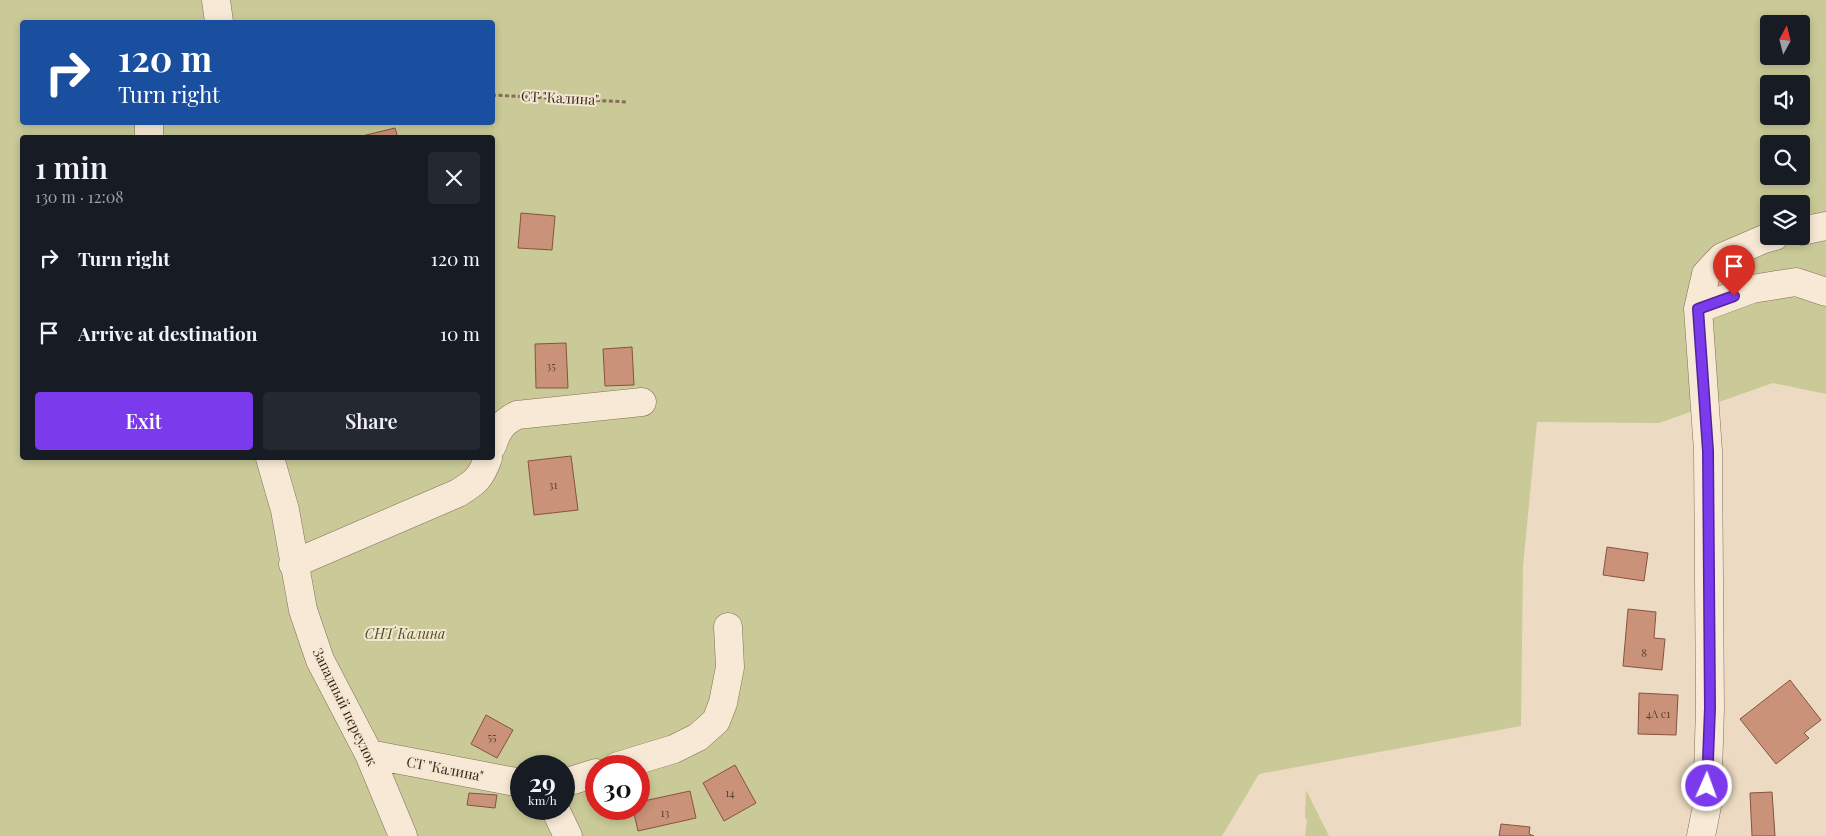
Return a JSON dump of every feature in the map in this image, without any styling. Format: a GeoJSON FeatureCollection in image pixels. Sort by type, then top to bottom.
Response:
{"type":"FeatureCollection","features":[{"type":"Feature","properties":{"kind":"street"},"geometry":{"type":"LineString","coordinates":[[216,0],[219,20]]}},
{"type":"Feature","properties":{"kind":"street"},"geometry":{"type":"LineString","coordinates":[[1810,229],[1826,226]]}},
{"type":"Feature","properties":{"kind":"street"},"geometry":{"type":"LineString","coordinates":[[1701,836],[1707,806],[1710,708],[1709,480],[1698,309],[1706,274],[1722,257],[1760,241]]}},
{"type":"Feature","properties":{"kind":"street"},"geometry":{"type":"LineString","coordinates":[[1698,309],[1752,289],[1796,282],[1826,292]]}},
{"type":"Feature","properties":{"kind":"street"},"geometry":{"type":"LineString","coordinates":[[495,438],[505,422],[517,415],[642,402]]}},
{"type":"Feature","properties":{"kind":"street","name":"Западный переулок"},"geometry":{"type":"LineString","coordinates":[[271,460],[284,510],[303,610],[320,660],[369,754],[403,836]]}},
{"type":"Feature","properties":{"kind":"street"},"geometry":{"type":"LineString","coordinates":[[293,564],[458,494],[472,485],[483,473],[487,460]]}},
{"type":"Feature","properties":{"kind":"street"},"geometry":{"type":"LineString","coordinates":[[650,756],[674,749],[698,737],[716,720],[723,703],[730,667],[728,627]]}},
{"type":"Feature","properties":{"kind":"street","name":"СТ \"Калина\""},"geometry":{"type":"LineString","coordinates":[[369,754],[510,782]]}},
{"type":"Feature","properties":{"kind":"street"},"geometry":{"type":"LineString","coordinates":[[560,820],[568,836]]}},
{"type":"Feature","properties":{"kind":"path","name":"СТ \"Калина\""},"geometry":{"type":"LineString","coordinates":[[495,95],[628,102]]}},
{"type":"Feature","properties":{"kind":"green space","name":"СНТ Калина"},"geometry":{"type":"Polygon","coordinates":[[[0,0],[1826,0],[1826,394],[1773,383],[1659,423],[1537,422],[1523,566],[1521,726],[1259,774],[1222,836],[0,836],[0,0]]]}},
{"type":"Feature","properties":{"kind":"green space"},"geometry":{"type":"Polygon","coordinates":[[[1306,790],[1329,836],[1305,836],[1307,820],[1305,817],[1306,790]]]}},
{"type":"Feature","properties":{"kind":"building"},"geometry":{"type":"Polygon","coordinates":[[[395,128],[397,135],[366,135],[395,128]]]}},
{"type":"Feature","properties":{"kind":"building"},"geometry":{"type":"Polygon","coordinates":[[[521,213],[555,216],[552,250],[518,248],[521,213]]]}},
{"type":"Feature","properties":{"kind":"building"},"geometry":{"type":"Polygon","coordinates":[[[566,343],[568,388],[536,388],[535,344],[566,343]]]}},
{"type":"Feature","properties":{"kind":"building"},"geometry":{"type":"Polygon","coordinates":[[[632,347],[634,385],[605,386],[603,349],[632,347]]]}},
{"type":"Feature","properties":{"kind":"building"},"geometry":{"type":"Polygon","coordinates":[[[571,456],[578,510],[534,515],[528,461],[571,456]]]}},
{"type":"Feature","properties":{"kind":"building"},"geometry":{"type":"Polygon","coordinates":[[[1607,547],[1648,553],[1644,581],[1603,575],[1607,547]]]}},
{"type":"Feature","properties":{"kind":"building"},"geometry":{"type":"Polygon","coordinates":[[[1628,609],[1656,612],[1654,638],[1665,639],[1662,670],[1623,666],[1628,609]]]}},
{"type":"Feature","properties":{"kind":"building"},"geometry":{"type":"Polygon","coordinates":[[[1790,680],[1821,720],[1804,733],[1809,738],[1776,764],[1740,719],[1790,680]]]}},
{"type":"Feature","properties":{"kind":"building"},"geometry":{"type":"Polygon","coordinates":[[[1639,693],[1678,695],[1676,735],[1638,734],[1639,693]]]}},
{"type":"Feature","properties":{"kind":"building"},"geometry":{"type":"Polygon","coordinates":[[[486,715],[513,730],[497,758],[471,744],[486,715]]]}},
{"type":"Feature","properties":{"kind":"building"},"geometry":{"type":"Polygon","coordinates":[[[735,765],[756,803],[724,821],[703,783],[735,765]]]}},
{"type":"Feature","properties":{"kind":"building"},"geometry":{"type":"Polygon","coordinates":[[[690,791],[696,818],[638,831],[636,820],[650,820],[650,800],[690,791]]]}},
{"type":"Feature","properties":{"kind":"building"},"geometry":{"type":"Polygon","coordinates":[[[1772,792],[1775,836],[1752,836],[1750,793],[1772,792]]]}},
{"type":"Feature","properties":{"kind":"building"},"geometry":{"type":"Polygon","coordinates":[[[469,793],[497,795],[495,808],[467,805],[469,793]]]}},
{"type":"Feature","properties":{"kind":"building"},"geometry":{"type":"Polygon","coordinates":[[[1501,824],[1530,827],[1529,834],[1534,836],[1499,836],[1501,824]]]}},
{"type":"Feature","properties":{"kind":"route"},"geometry":{"type":"LineString","coordinates":[[1707,786],[1710,708],[1708,451],[1698,309],[1734,296]]}}]}
